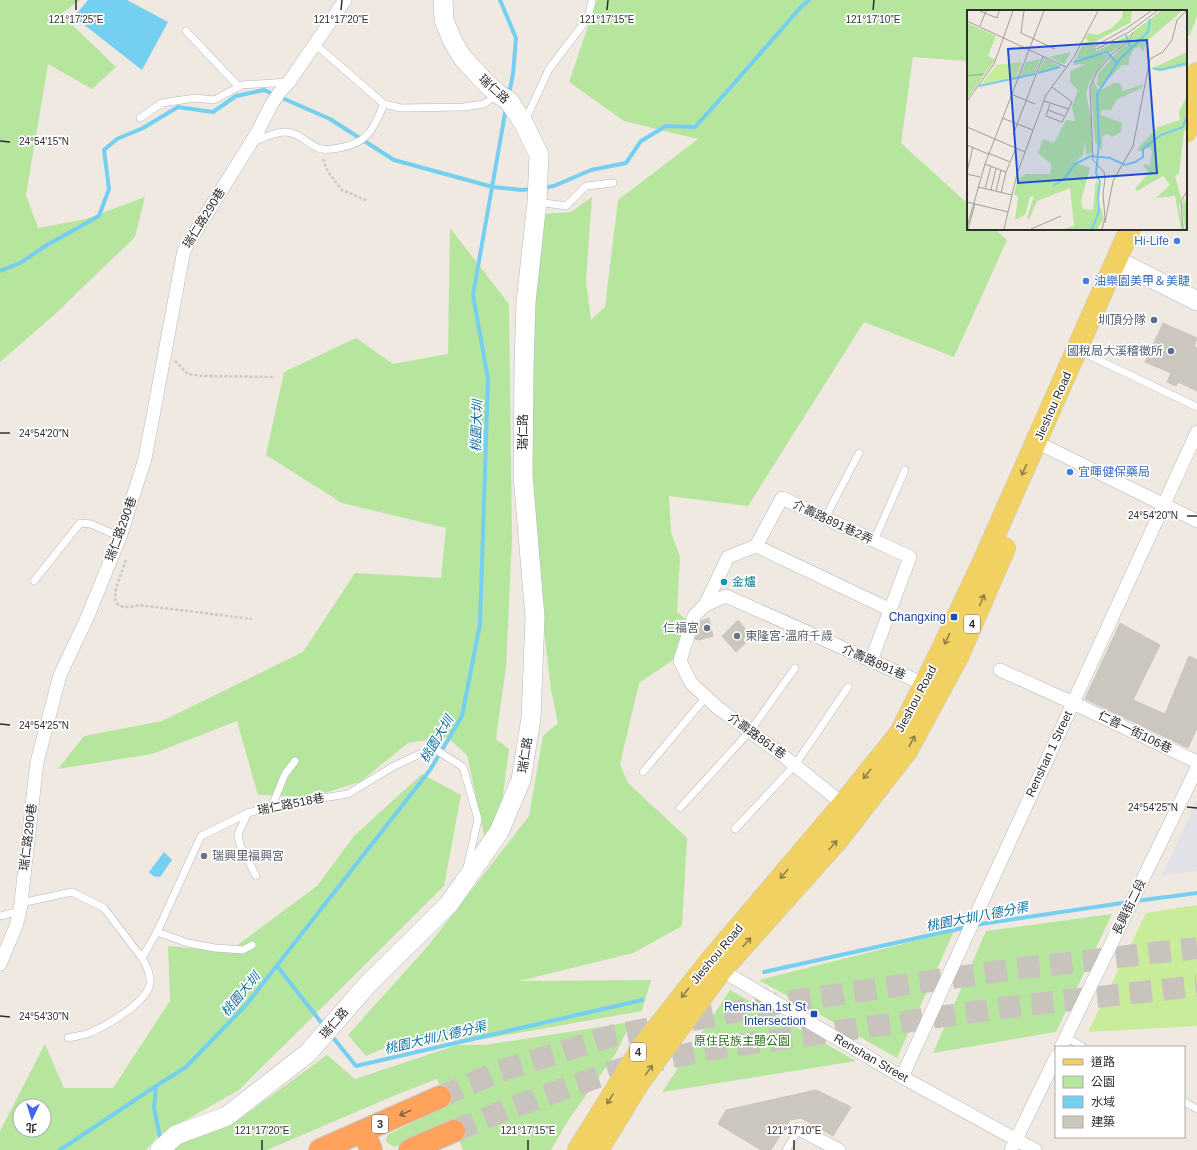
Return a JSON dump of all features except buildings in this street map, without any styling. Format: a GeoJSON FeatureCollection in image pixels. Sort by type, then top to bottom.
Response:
{"type":"FeatureCollection","features":[{"type":"Feature","properties":{"kind":"highway","name":"3"},"geometry":{"type":"LineString","coordinates":[[320,1150],[367,1140],[440,1097]]}},
{"type":"Feature","properties":{"kind":"highway"},"geometry":{"type":"LineString","coordinates":[[410,1150],[454,1131]]}},
{"type":"Feature","properties":{"kind":"main road"},"geometry":{"type":"LineString","coordinates":[[1187,98],[1197,73]]}},
{"type":"Feature","properties":{"kind":"main road"},"geometry":{"type":"LineString","coordinates":[[1187,130],[1197,108]]}},
{"type":"Feature","properties":{"kind":"main road","name":"Jieshou Road"},"geometry":{"type":"LineString","coordinates":[[1122,263],[1130,230]]}},
{"type":"Feature","properties":{"kind":"main road","name":"Jieshou Road"},"geometry":{"type":"LineString","coordinates":[[578,1150],[642,1047],[715,967],[838,840],[907,751],[958,656],[1042,445],[1122,263],[1143,230]]}},
{"type":"Feature","properties":{"kind":"main road","name":"Jieshou Road"},"geometry":{"type":"LineString","coordinates":[[598,1150],[639,1083],[715,967],[900,733],[1042,445]]}},
{"type":"Feature","properties":{"kind":"street"},"geometry":{"type":"LineString","coordinates":[[289,82],[345,0]]}},
{"type":"Feature","properties":{"kind":"street","name":"瑞仁路"},"geometry":{"type":"LineString","coordinates":[[160,1150],[176,1134],[227,1116],[308,1053],[368,985],[449,904],[499,832],[521,780],[531,718],[535,617],[523,476],[526,302],[537,202],[539,154],[524,124],[509,101],[498,94],[484,81],[462,57],[452,40],[444,20],[443,0]]}},
{"type":"Feature","properties":{"kind":"street","name":"瑞仁路290巷"},"geometry":{"type":"LineString","coordinates":[[0,964],[16,926],[20,907],[37,762],[60,674],[87,618],[120,537],[145,459],[184,250],[251,143],[271,105],[289,82]]}},
{"type":"Feature","properties":{"kind":"street"},"geometry":{"type":"LineString","coordinates":[[1122,263],[1196,298]]}},
{"type":"Feature","properties":{"kind":"street","name":"Renshan 1 Street"},"geometry":{"type":"LineString","coordinates":[[902,1077],[1197,432]]}},
{"type":"Feature","properties":{"kind":"street"},"geometry":{"type":"LineString","coordinates":[[1042,445],[1197,521]]}},
{"type":"Feature","properties":{"kind":"street","name":"介壽路891巷2弄"},"geometry":{"type":"LineString","coordinates":[[756,546],[782,498],[910,557],[890,610]]}},
{"type":"Feature","properties":{"kind":"street"},"geometry":{"type":"LineString","coordinates":[[705,605],[728,558],[756,546],[890,610],[871,661]]}},
{"type":"Feature","properties":{"kind":"street","name":"介壽路891巷"},"geometry":{"type":"LineString","coordinates":[[680,661],[694,616],[705,605],[726,596],[924,684]]}},
{"type":"Feature","properties":{"kind":"street","name":"介壽路861巷"},"geometry":{"type":"LineString","coordinates":[[680,661],[691,683],[718,708],[795,765],[843,804]]}},
{"type":"Feature","properties":{"kind":"street","name":"仁善一街106巷"},"geometry":{"type":"LineString","coordinates":[[1000,670],[1197,762]]}},
{"type":"Feature","properties":{"kind":"street","name":"長興街二段"},"geometry":{"type":"LineString","coordinates":[[1063,1042],[1197,768]]}},
{"type":"Feature","properties":{"kind":"street","name":"Renshan Street"},"geometry":{"type":"LineString","coordinates":[[715,967],[902,1077],[1013,1145],[1036,1150]]}},
{"type":"Feature","properties":{"kind":"street"},"geometry":{"type":"LineString","coordinates":[[1013,1145],[1055,1059]]}},
{"type":"Feature","properties":{"kind":"street"},"geometry":{"type":"LineString","coordinates":[[799,1129],[839,1150]]}},
{"type":"Feature","properties":{"kind":"lane"},"geometry":{"type":"LineString","coordinates":[[524,124],[549,68],[588,18],[592,0]]}},
{"type":"Feature","properties":{"kind":"lane"},"geometry":{"type":"LineString","coordinates":[[186,31],[239,87]]}},
{"type":"Feature","properties":{"kind":"lane"},"geometry":{"type":"LineString","coordinates":[[315,44],[384,104],[401,108],[464,107],[484,104],[498,94]]}},
{"type":"Feature","properties":{"kind":"lane"},"geometry":{"type":"LineString","coordinates":[[140,118],[162,103],[195,98],[214,100],[242,85],[289,82]]}},
{"type":"Feature","properties":{"kind":"lane"},"geometry":{"type":"LineString","coordinates":[[251,143],[267,136],[285,132],[302,138],[320,149],[327,150],[353,146],[368,136],[384,104]]}},
{"type":"Feature","properties":{"kind":"lane"},"geometry":{"type":"LineString","coordinates":[[537,202],[566,206],[586,186],[613,183]]}},
{"type":"Feature","properties":{"kind":"lane"},"geometry":{"type":"LineString","coordinates":[[1083,352],[1197,407]]}},
{"type":"Feature","properties":{"kind":"lane"},"geometry":{"type":"LineString","coordinates":[[825,518],[859,453]]}},
{"type":"Feature","properties":{"kind":"lane"},"geometry":{"type":"LineString","coordinates":[[874,541],[905,470]]}},
{"type":"Feature","properties":{"kind":"lane"},"geometry":{"type":"LineString","coordinates":[[34,581],[80,523],[91,524],[120,537]]}},
{"type":"Feature","properties":{"kind":"lane"},"geometry":{"type":"LineString","coordinates":[[680,808],[750,731],[796,668]]}},
{"type":"Feature","properties":{"kind":"lane"},"geometry":{"type":"LineString","coordinates":[[735,829],[795,765],[848,687]]}},
{"type":"Feature","properties":{"kind":"lane"},"geometry":{"type":"LineString","coordinates":[[643,772],[706,697]]}},
{"type":"Feature","properties":{"kind":"lane","name":"瑞仁路518巷"},"geometry":{"type":"LineString","coordinates":[[142,958],[157,932],[201,836],[248,813],[272,806],[348,794],[394,766],[433,748],[463,767],[478,820],[463,884]]}},
{"type":"Feature","properties":{"kind":"lane"},"geometry":{"type":"LineString","coordinates":[[272,806],[285,774],[294,761]]}},
{"type":"Feature","properties":{"kind":"lane"},"geometry":{"type":"LineString","coordinates":[[248,813],[238,834],[240,845],[256,876]]}},
{"type":"Feature","properties":{"kind":"lane"},"geometry":{"type":"LineString","coordinates":[[0,916],[20,907],[72,892],[104,908],[148,968],[150,984],[144,997],[124,1013],[91,1033],[68,1038]]}},
{"type":"Feature","properties":{"kind":"lane"},"geometry":{"type":"LineString","coordinates":[[157,932],[188,943],[215,948],[243,950],[252,945]]}},
{"type":"Feature","properties":{"kind":"lane"},"geometry":{"type":"LineString","coordinates":[[1063,1042],[1079,1046]]}},
{"type":"Feature","properties":{"kind":"lane"},"geometry":{"type":"LineString","coordinates":[[1185,1103],[1197,1109]]}},
{"type":"Feature","properties":{"kind":"lane"},"geometry":{"type":"LineString","coordinates":[[786,1150],[799,1129]]}},
{"type":"Feature","properties":{"kind":"path"},"geometry":{"type":"LineString","coordinates":[[320,149],[328,172],[342,190],[368,201]]}},
{"type":"Feature","properties":{"kind":"path"},"geometry":{"type":"LineString","coordinates":[[165,351],[188,374],[202,376],[275,377]]}},
{"type":"Feature","properties":{"kind":"path"},"geometry":{"type":"LineString","coordinates":[[120,537],[127,556],[117,581],[116,599],[117,605],[120,607],[139,605],[252,619]]}},
{"type":"Feature","properties":{"kind":"shaded area"},"geometry":{"type":"Polygon","coordinates":[[[1197,800],[1197,871],[1162,875],[1197,800]]]}},
{"type":"Feature","properties":{"kind":"green space"},"geometry":{"type":"Polygon","coordinates":[[[0,0],[80,0],[61,14],[116,67],[92,89],[48,64],[26,195],[38,228],[86,219],[145,197],[135,237],[54,315],[0,362],[0,0]]]}},
{"type":"Feature","properties":{"kind":"green space"},"geometry":{"type":"Polygon","coordinates":[[[597,0],[1197,0],[1197,16],[1190,35],[1187,36],[1187,10],[967,10],[967,61],[913,57],[901,143],[967,203],[967,230],[996,230],[1007,240],[954,357],[864,322],[748,506],[669,496],[671,532],[680,557],[677,612],[687,620],[673,660],[639,683],[620,764],[628,783],[687,838],[682,926],[633,953],[519,981],[651,980],[642,1011],[478,1040],[398,1042],[366,1056],[348,1035],[428,946],[529,816],[543,736],[558,723],[551,690],[538,580],[527,430],[541,214],[571,212],[592,197],[586,280],[591,320],[605,307],[618,200],[698,139],[624,121],[569,82],[597,0]]]}},
{"type":"Feature","properties":{"kind":"green space"},"geometry":{"type":"Polygon","coordinates":[[[450,228],[509,304],[512,538],[506,667],[496,739],[509,749],[502,803],[485,839],[467,755],[447,737],[408,743],[360,782],[312,797],[258,795],[237,721],[152,754],[58,769],[84,736],[162,721],[303,652],[355,573],[441,578],[446,528],[342,503],[266,455],[284,372],[356,338],[393,364],[448,354],[450,228]]]}},
{"type":"Feature","properties":{"kind":"green space"},"geometry":{"type":"Polygon","coordinates":[[[422,774],[461,795],[444,886],[239,1090],[159,1135],[146,1150],[0,1150],[0,1131],[12,1108],[12,1138],[52,1138],[52,1098],[17,1098],[45,1044],[64,1088],[113,1088],[170,1001],[168,946],[228,952],[317,886],[354,836],[422,774]]]}},
{"type":"Feature","properties":{"kind":"green space"},"geometry":{"type":"Polygon","coordinates":[[[1197,905],[1197,1026],[1088,1032],[1146,913],[1197,905]]]}},
{"type":"Feature","properties":{"kind":"green space"},"geometry":{"type":"Polygon","coordinates":[[[1112,914],[1056,1032],[933,1053],[986,931],[1112,914]]]}},
{"type":"Feature","properties":{"kind":"green space"},"geometry":{"type":"Polygon","coordinates":[[[954,931],[897,1058],[759,980],[954,931]]]}},
{"type":"Feature","properties":{"kind":"green space","name":"原住民族主題公園"},"geometry":{"type":"Polygon","coordinates":[[[730,990],[856,1061],[662,1092],[730,990]]]}},
{"type":"Feature","properties":{"kind":"green space"},"geometry":{"type":"Polygon","coordinates":[[[631,1022],[615,1055],[569,1119],[551,1150],[463,1150],[453,1125],[394,1147],[386,1142],[387,1135],[447,1106],[437,1079],[267,1150],[168,1150],[174,1143],[234,1123],[327,1055],[355,1079],[457,1045],[485,1045],[631,1022]]]}},
{"type":"Feature","properties":{"kind":"water"},"geometry":{"type":"Polygon","coordinates":[[[88,0],[127,0],[168,22],[142,70],[74,17],[88,0]]]}},
{"type":"Feature","properties":{"kind":"water"},"geometry":{"type":"Polygon","coordinates":[[[164,852],[172,860],[160,877],[153,876],[149,872],[164,852]]]}},
{"type":"Feature","properties":{"kind":"waterway"},"geometry":{"type":"LineString","coordinates":[[500,0],[516,38],[513,74],[509,94]]}},
{"type":"Feature","properties":{"kind":"waterway"},"geometry":{"type":"LineString","coordinates":[[542,188],[554,186],[591,170],[626,163],[641,141],[666,126],[695,127],[800,8],[809,0]]}},
{"type":"Feature","properties":{"kind":"waterway"},"geometry":{"type":"LineString","coordinates":[[0,271],[20,263],[47,245],[99,216],[109,189],[104,150],[117,139],[143,128],[178,107],[213,112],[236,96],[264,90],[330,119],[394,160],[493,187],[521,190],[533,189]]}},
{"type":"Feature","properties":{"kind":"waterway","name":"桃園大圳"},"geometry":{"type":"LineString","coordinates":[[60,1150],[186,1067],[246,1005],[430,770],[462,716],[480,624],[488,379],[473,295],[506,108]]}},
{"type":"Feature","properties":{"kind":"waterway","name":"桃園大圳八德分渠"},"geometry":{"type":"LineString","coordinates":[[1136,901],[1197,893]]}},
{"type":"Feature","properties":{"kind":"waterway","name":"桃園大圳八德分渠"},"geometry":{"type":"LineString","coordinates":[[974,925],[1129,902]]}},
{"type":"Feature","properties":{"kind":"waterway","name":"桃園大圳八德分渠"},"geometry":{"type":"LineString","coordinates":[[764,972],[967,927]]}},
{"type":"Feature","properties":{"kind":"waterway","name":"桃園大圳八德分渠"},"geometry":{"type":"LineString","coordinates":[[277,966],[324,1026]]}},
{"type":"Feature","properties":{"kind":"waterway","name":"桃園大圳八德分渠"},"geometry":{"type":"LineString","coordinates":[[331,1035],[356,1066],[642,1000]]}},
{"type":"Feature","properties":{"kind":"waterway"},"geometry":{"type":"LineString","coordinates":[[156,1086],[154,1108],[161,1142]]}},
{"type":"Feature","properties":{"kind":"tunnel"},"geometry":{"type":"LineString","coordinates":[[440,1097],[500,1071],[615,1035],[785,1002],[1014,969],[1197,948]]}},
{"type":"Feature","properties":{"kind":"tunnel"},"geometry":{"type":"LineString","coordinates":[[454,1131],[511,1108],[623,1068],[710,1049],[1017,1006],[1197,986]]}},
{"type":"Feature","properties":{"kind":"place","name":"Hi-Life"},"geometry":{"type":"Point","coordinates":[1177,241]}},
{"type":"Feature","properties":{"kind":"place","name":"油樂園美甲＆美睫"},"geometry":{"type":"Point","coordinates":[1086,281]}},
{"type":"Feature","properties":{"kind":"place","name":"圳頂分隊"},"geometry":{"type":"Point","coordinates":[1154,320]}},
{"type":"Feature","properties":{"kind":"place","name":"國稅局大溪稽徵所"},"geometry":{"type":"Point","coordinates":[1171,351]}},
{"type":"Feature","properties":{"kind":"place","name":"宜暉健保藥局"},"geometry":{"type":"Point","coordinates":[1070,472]}},
{"type":"Feature","properties":{"kind":"place","name":"金爐"},"geometry":{"type":"Point","coordinates":[724,582]}},
{"type":"Feature","properties":{"kind":"place","name":"Changxing"},"geometry":{"type":"Point","coordinates":[954,617]}},
{"type":"Feature","properties":{"kind":"place","name":"仁福宮"},"geometry":{"type":"Point","coordinates":[707,628]}},
{"type":"Feature","properties":{"kind":"place","name":"東隆宮-溫府千歲"},"geometry":{"type":"Point","coordinates":[737,636]}},
{"type":"Feature","properties":{"kind":"place","name":"瑞興里福興宮"},"geometry":{"type":"Point","coordinates":[204,856]}},
{"type":"Feature","properties":{"kind":"place","name":"Renshan 1st St Intersection"},"geometry":{"type":"Point","coordinates":[814,1014]}}]}
